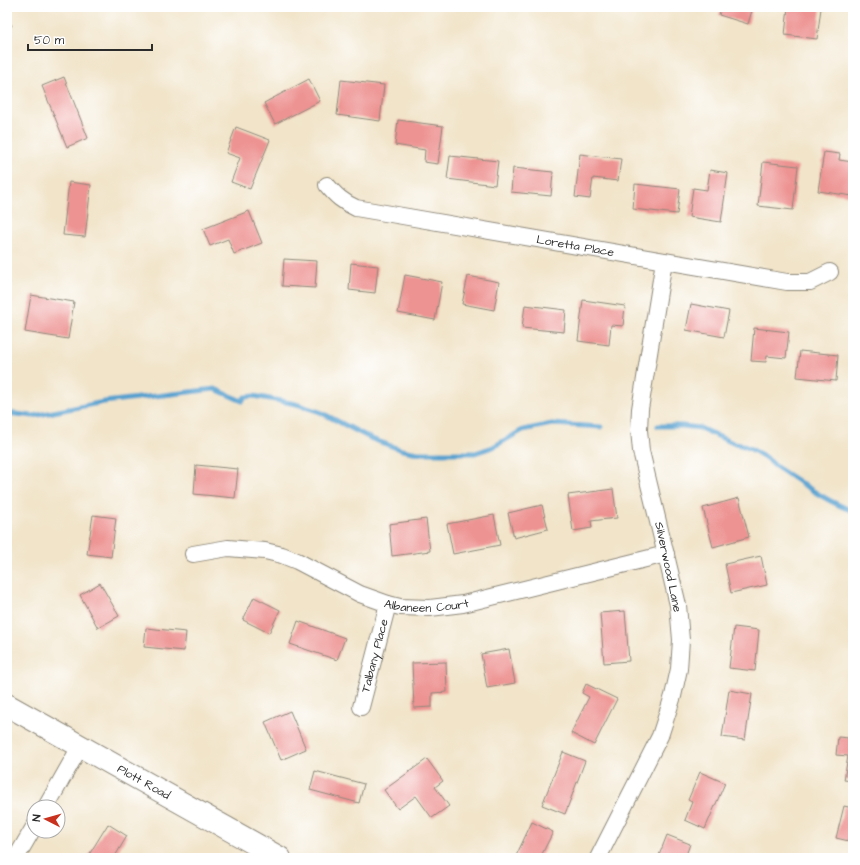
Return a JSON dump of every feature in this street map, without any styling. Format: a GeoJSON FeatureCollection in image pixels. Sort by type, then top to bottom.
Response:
{"type":"FeatureCollection","features":[{"type":"Feature","properties":{"kind":"street","name":"Loretta Place"},"geometry":{"type":"LineString","coordinates":[[327,185],[343,202],[356,208],[787,282],[810,282],[830,272]]}},
{"type":"Feature","properties":{"kind":"street","name":"Silverwood Lane"},"geometry":{"type":"LineString","coordinates":[[598,858],[660,736],[673,696],[679,669],[681,640],[678,605],[641,451],[639,430],[640,409],[664,261]]}},
{"type":"Feature","properties":{"kind":"street","name":"Albaneen Court"},"geometry":{"type":"LineString","coordinates":[[193,554],[228,548],[259,550],[282,555],[297,561],[360,594],[400,607],[430,608],[457,605],[666,554]]}},
{"type":"Feature","properties":{"kind":"street","name":"Talbany Place"},"geometry":{"type":"LineString","coordinates":[[361,707],[388,604]]}},
{"type":"Feature","properties":{"kind":"street","name":"Plott Road"},"geometry":{"type":"LineString","coordinates":[[7,705],[81,745],[280,858]]}},
{"type":"Feature","properties":{"kind":"street"},"geometry":{"type":"LineString","coordinates":[[51,799],[81,745]]}},
{"type":"Feature","properties":{"kind":"street"},"geometry":{"type":"LineString","coordinates":[[16,858],[27,839]]}},
{"type":"Feature","properties":{"kind":"building"},"geometry":{"type":"Polygon","coordinates":[[[721,7],[753,7],[748,24],[719,15],[721,7]]]}},
{"type":"Feature","properties":{"kind":"building"},"geometry":{"type":"Polygon","coordinates":[[[788,7],[821,8],[817,39],[785,35],[788,7]]]}},
{"type":"Feature","properties":{"kind":"building"},"geometry":{"type":"Polygon","coordinates":[[[7,22],[12,25],[7,33],[7,22]]]}},
{"type":"Feature","properties":{"kind":"building"},"geometry":{"type":"Polygon","coordinates":[[[64,77],[88,138],[67,147],[42,86],[64,77]]]}},
{"type":"Feature","properties":{"kind":"building"},"geometry":{"type":"Polygon","coordinates":[[[309,79],[320,101],[275,124],[264,103],[309,79]]]}},
{"type":"Feature","properties":{"kind":"building"},"geometry":{"type":"Polygon","coordinates":[[[341,80],[384,85],[380,121],[337,115],[341,80]]]}},
{"type":"Feature","properties":{"kind":"building"},"geometry":{"type":"Polygon","coordinates":[[[398,120],[443,126],[438,164],[424,162],[425,150],[395,145],[398,120]]]}},
{"type":"Feature","properties":{"kind":"building"},"geometry":{"type":"Polygon","coordinates":[[[236,127],[270,140],[250,189],[231,182],[240,158],[226,153],[236,127]]]}},
{"type":"Feature","properties":{"kind":"building"},"geometry":{"type":"Polygon","coordinates":[[[824,152],[840,154],[839,160],[853,162],[853,196],[818,191],[824,152]]]}},
{"type":"Feature","properties":{"kind":"building"},"geometry":{"type":"Polygon","coordinates":[[[580,154],[621,159],[618,181],[593,178],[590,199],[575,197],[580,154]]]}},
{"type":"Feature","properties":{"kind":"building"},"geometry":{"type":"Polygon","coordinates":[[[450,156],[498,161],[495,185],[447,179],[450,156]]]}},
{"type":"Feature","properties":{"kind":"building"},"geometry":{"type":"Polygon","coordinates":[[[763,162],[798,166],[793,210],[758,206],[763,162]]]}},
{"type":"Feature","properties":{"kind":"building"},"geometry":{"type":"Polygon","coordinates":[[[513,168],[553,172],[551,196],[511,192],[513,168]]]}},
{"type":"Feature","properties":{"kind":"building"},"geometry":{"type":"Polygon","coordinates":[[[710,170],[728,173],[721,222],[689,217],[693,188],[707,190],[710,170]]]}},
{"type":"Feature","properties":{"kind":"building"},"geometry":{"type":"Polygon","coordinates":[[[69,182],[91,185],[85,237],[63,235],[69,182]]]}},
{"type":"Feature","properties":{"kind":"building"},"geometry":{"type":"Polygon","coordinates":[[[635,184],[680,189],[677,214],[633,209],[635,184]]]}},
{"type":"Feature","properties":{"kind":"building"},"geometry":{"type":"Polygon","coordinates":[[[249,211],[262,243],[234,254],[228,239],[210,246],[203,229],[249,211]]]}},
{"type":"Feature","properties":{"kind":"building"},"geometry":{"type":"Polygon","coordinates":[[[284,259],[317,261],[315,288],[282,286],[284,259]]]}},
{"type":"Feature","properties":{"kind":"building"},"geometry":{"type":"Polygon","coordinates":[[[351,263],[378,266],[375,293],[349,290],[351,263]]]}},
{"type":"Feature","properties":{"kind":"building"},"geometry":{"type":"Polygon","coordinates":[[[405,275],[442,282],[435,320],[398,313],[405,275]]]}},
{"type":"Feature","properties":{"kind":"building"},"geometry":{"type":"Polygon","coordinates":[[[468,276],[499,282],[494,310],[462,304],[468,276]]]}},
{"type":"Feature","properties":{"kind":"building"},"geometry":{"type":"Polygon","coordinates":[[[31,295],[74,302],[68,339],[25,332],[31,295]]]}},
{"type":"Feature","properties":{"kind":"building"},"geometry":{"type":"Polygon","coordinates":[[[583,300],[625,306],[623,326],[611,325],[609,345],[578,341],[583,300]]]}},
{"type":"Feature","properties":{"kind":"building"},"geometry":{"type":"Polygon","coordinates":[[[691,304],[729,311],[724,337],[686,330],[691,304]]]}},
{"type":"Feature","properties":{"kind":"building"},"geometry":{"type":"Polygon","coordinates":[[[525,305],[566,310],[564,332],[522,328],[525,305]]]}},
{"type":"Feature","properties":{"kind":"building"},"geometry":{"type":"Polygon","coordinates":[[[754,328],[789,332],[786,358],[767,356],[766,362],[751,361],[754,328]]]}},
{"type":"Feature","properties":{"kind":"building"},"geometry":{"type":"Polygon","coordinates":[[[800,351],[838,355],[836,381],[797,377],[800,351]]]}},
{"type":"Feature","properties":{"kind":"building"},"geometry":{"type":"Polygon","coordinates":[[[196,465],[238,469],[235,498],[194,494],[196,465]]]}},
{"type":"Feature","properties":{"kind":"building"},"geometry":{"type":"Polygon","coordinates":[[[613,489],[617,518],[591,521],[592,528],[573,531],[568,495],[613,489]]]}},
{"type":"Feature","properties":{"kind":"building"},"geometry":{"type":"Polygon","coordinates":[[[739,498],[749,537],[713,547],[703,508],[739,498]]]}},
{"type":"Feature","properties":{"kind":"building"},"geometry":{"type":"Polygon","coordinates":[[[542,505],[548,529],[514,538],[508,513],[542,505]]]}},
{"type":"Feature","properties":{"kind":"building"},"geometry":{"type":"Polygon","coordinates":[[[93,515],[116,518],[111,557],[87,554],[93,515]]]}},
{"type":"Feature","properties":{"kind":"building"},"geometry":{"type":"Polygon","coordinates":[[[494,515],[500,545],[453,554],[447,524],[494,515]]]}},
{"type":"Feature","properties":{"kind":"building"},"geometry":{"type":"Polygon","coordinates":[[[426,519],[430,551],[392,556],[389,524],[426,519]]]}},
{"type":"Feature","properties":{"kind":"building"},"geometry":{"type":"Polygon","coordinates":[[[761,556],[767,585],[731,593],[725,564],[761,556]]]}},
{"type":"Feature","properties":{"kind":"building"},"geometry":{"type":"Polygon","coordinates":[[[100,583],[119,616],[98,628],[80,595],[100,583]]]}},
{"type":"Feature","properties":{"kind":"building"},"geometry":{"type":"Polygon","coordinates":[[[254,597],[280,610],[269,633],[243,620],[254,597]]]}},
{"type":"Feature","properties":{"kind":"building"},"geometry":{"type":"Polygon","coordinates":[[[625,611],[629,661],[604,663],[600,613],[625,611]]]}},
{"type":"Feature","properties":{"kind":"building"},"geometry":{"type":"Polygon","coordinates":[[[298,621],[345,638],[337,660],[290,644],[298,621]]]}},
{"type":"Feature","properties":{"kind":"building"},"geometry":{"type":"Polygon","coordinates":[[[734,627],[759,630],[755,671],[729,668],[734,627]]]}},
{"type":"Feature","properties":{"kind":"building"},"geometry":{"type":"Polygon","coordinates":[[[146,628],[186,632],[184,651],[144,647],[146,628]]]}},
{"type":"Feature","properties":{"kind":"building"},"geometry":{"type":"Polygon","coordinates":[[[509,649],[515,683],[487,688],[481,654],[509,649]]]}},
{"type":"Feature","properties":{"kind":"building"},"geometry":{"type":"Polygon","coordinates":[[[446,662],[447,692],[432,693],[432,707],[414,708],[412,663],[446,662]]]}},
{"type":"Feature","properties":{"kind":"building"},"geometry":{"type":"Polygon","coordinates":[[[586,684],[617,699],[594,745],[571,733],[589,697],[582,693],[586,684]]]}},
{"type":"Feature","properties":{"kind":"building"},"geometry":{"type":"Polygon","coordinates":[[[729,690],[752,694],[745,740],[722,737],[729,690]]]}},
{"type":"Feature","properties":{"kind":"building"},"geometry":{"type":"Polygon","coordinates":[[[290,711],[306,749],[281,760],[265,722],[290,711]]]}},
{"type":"Feature","properties":{"kind":"building"},"geometry":{"type":"Polygon","coordinates":[[[851,723],[853,723],[853,781],[844,780],[848,756],[836,755],[838,737],[849,738],[851,723]]]}},
{"type":"Feature","properties":{"kind":"building"},"geometry":{"type":"Polygon","coordinates":[[[563,752],[585,761],[565,814],[542,805],[563,752]]]}},
{"type":"Feature","properties":{"kind":"building"},"geometry":{"type":"Polygon","coordinates":[[[427,759],[443,781],[435,787],[449,806],[432,818],[416,796],[398,809],[384,790],[427,759]]]}},
{"type":"Feature","properties":{"kind":"building"},"geometry":{"type":"Polygon","coordinates":[[[315,771],[364,784],[359,803],[310,790],[315,771]]]}},
{"type":"Feature","properties":{"kind":"building"},"geometry":{"type":"Polygon","coordinates":[[[700,772],[725,783],[705,829],[685,820],[692,802],[688,800],[700,772]]]}},
{"type":"Feature","properties":{"kind":"building"},"geometry":{"type":"Polygon","coordinates":[[[844,806],[853,808],[853,842],[836,838],[844,806]]]}},
{"type":"Feature","properties":{"kind":"building"},"geometry":{"type":"Polygon","coordinates":[[[532,822],[553,832],[540,858],[515,858],[532,822]]]}},
{"type":"Feature","properties":{"kind":"building"},"geometry":{"type":"Polygon","coordinates":[[[108,824],[127,836],[114,858],[87,858],[108,824]]]}},
{"type":"Feature","properties":{"kind":"building"},"geometry":{"type":"Polygon","coordinates":[[[667,835],[690,844],[685,858],[658,858],[667,835]]]}},
{"type":"Feature","properties":{"kind":"waterway"},"geometry":{"type":"LineString","coordinates":[[7,413],[33,416],[104,402],[215,389],[242,401],[245,397],[254,396],[296,404],[320,412],[372,439],[402,450],[418,453],[475,453],[493,447],[523,430],[552,424],[601,427]]}},
{"type":"Feature","properties":{"kind":"waterway"},"geometry":{"type":"LineString","coordinates":[[658,426],[700,428],[735,444],[751,449],[762,455],[775,466],[813,491],[853,511]]}}]}
